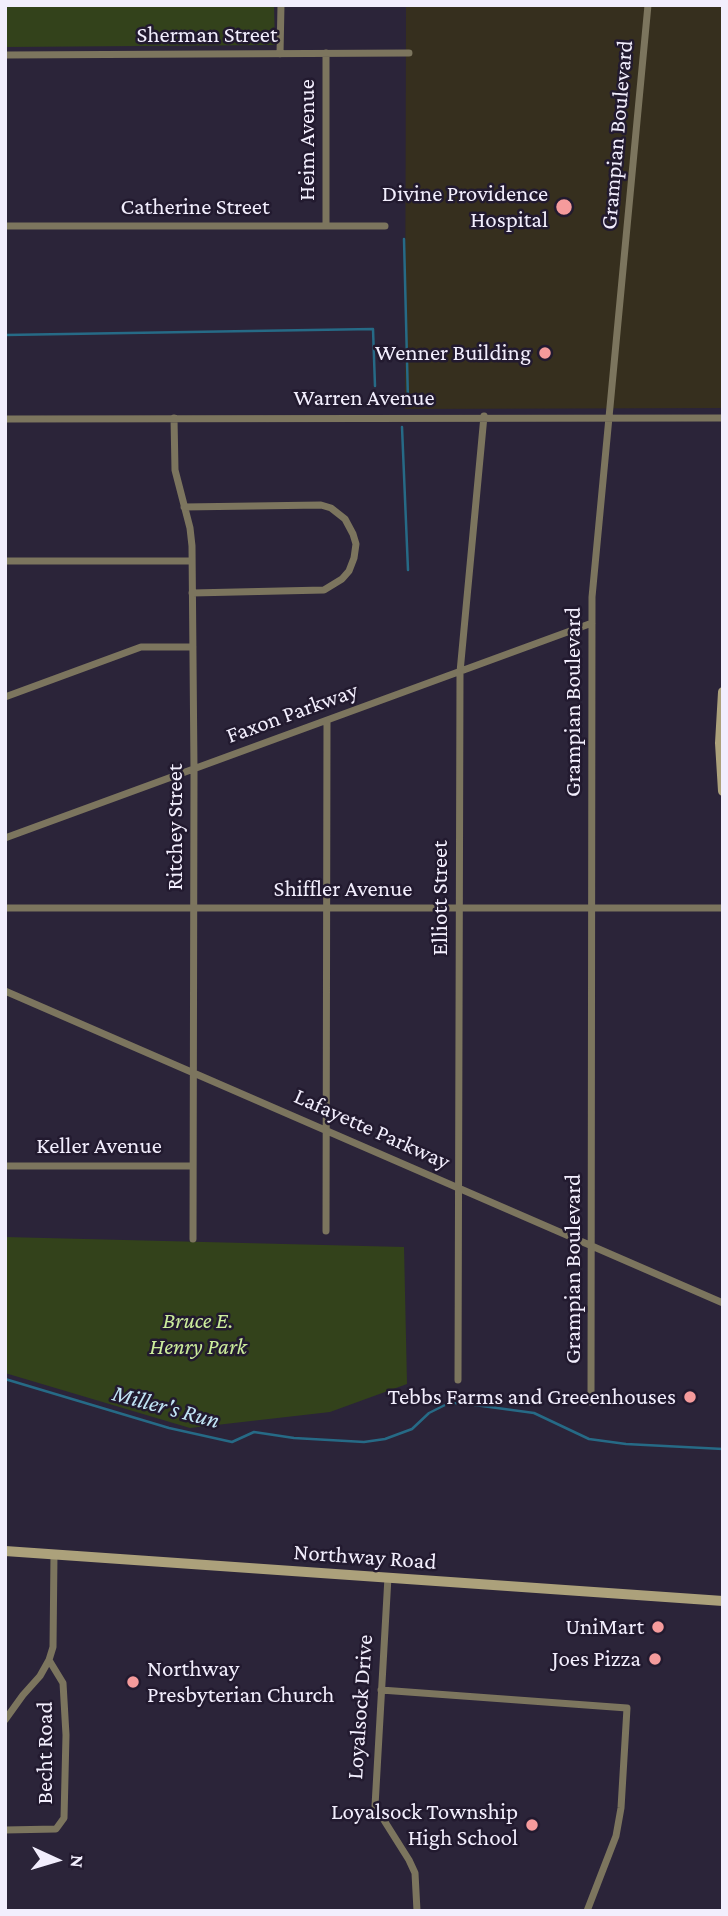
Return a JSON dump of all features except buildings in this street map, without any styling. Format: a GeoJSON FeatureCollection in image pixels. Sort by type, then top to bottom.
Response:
{"type":"FeatureCollection","features":[{"type":"Feature","properties":{"kind":"street"},"geometry":{"type":"LineString","coordinates":[[280,54],[281,5]]}},
{"type":"Feature","properties":{"kind":"street","name":"Grampian Boulevard"},"geometry":{"type":"LineString","coordinates":[[592,1402],[593,578],[648,5]]}},
{"type":"Feature","properties":{"kind":"street","name":"Heim Avenue"},"geometry":{"type":"LineString","coordinates":[[326,53],[326,226]]}},
{"type":"Feature","properties":{"kind":"street","name":"Sherman Street"},"geometry":{"type":"LineString","coordinates":[[5,55],[409,53]]}},
{"type":"Feature","properties":{"kind":"street","name":"Catherine Street"},"geometry":{"type":"LineString","coordinates":[[5,226],[385,226]]}},
{"type":"Feature","properties":{"kind":"street","name":"Warren Avenue"},"geometry":{"type":"LineString","coordinates":[[5,419],[484,416],[723,418]]}},
{"type":"Feature","properties":{"kind":"street","name":"Elliott Street"},"geometry":{"type":"LineString","coordinates":[[458,1380],[460,672],[484,416]]}},
{"type":"Feature","properties":{"kind":"street","name":"Ritchey Street"},"geometry":{"type":"LineString","coordinates":[[174,418],[175,471],[191,538],[194,769],[193,1238]]}},
{"type":"Feature","properties":{"kind":"street"},"geometry":{"type":"LineString","coordinates":[[184,507],[321,505],[331,508],[345,519],[355,544],[349,571],[342,579],[324,590],[192,593]]}},
{"type":"Feature","properties":{"kind":"street"},"geometry":{"type":"LineString","coordinates":[[5,561],[191,561]]}},
{"type":"Feature","properties":{"kind":"street","name":"Faxon Parkway"},"geometry":{"type":"LineString","coordinates":[[5,838],[592,623]]}},
{"type":"Feature","properties":{"kind":"street"},"geometry":{"type":"LineString","coordinates":[[5,697],[141,647],[193,647]]}},
{"type":"Feature","properties":{"kind":"street"},"geometry":{"type":"LineString","coordinates":[[723,692],[720,743],[723,791]]}},
{"type":"Feature","properties":{"kind":"street"},"geometry":{"type":"LineString","coordinates":[[326,1231],[327,721]]}},
{"type":"Feature","properties":{"kind":"street","name":"Shiffler Avenue"},"geometry":{"type":"LineString","coordinates":[[5,908],[723,908]]}},
{"type":"Feature","properties":{"kind":"street","name":"Lafayette Parkway"},"geometry":{"type":"LineString","coordinates":[[5,991],[723,1303]]}},
{"type":"Feature","properties":{"kind":"street","name":"Keller Avenue"},"geometry":{"type":"LineString","coordinates":[[5,1166],[193,1166]]}},
{"type":"Feature","properties":{"kind":"street","name":"Northway Road"},"geometry":{"type":"LineString","coordinates":[[5,1551],[723,1601]]}},
{"type":"Feature","properties":{"kind":"street","name":"Becht Road"},"geometry":{"type":"LineString","coordinates":[[5,1830],[45,1830],[58,1827],[63,1822],[65,1706],[63,1683],[50,1660],[53,1647],[54,1555]]}},
{"type":"Feature","properties":{"kind":"street","name":"Loyalsock Drive"},"geometry":{"type":"LineString","coordinates":[[388,1577],[375,1806],[415,1873],[417,1911]]}},
{"type":"Feature","properties":{"kind":"street"},"geometry":{"type":"LineString","coordinates":[[5,1720],[50,1660]]}},
{"type":"Feature","properties":{"kind":"street"},"geometry":{"type":"LineString","coordinates":[[381,1690],[627,1708],[621,1808],[616,1836],[587,1911]]}},
{"type":"Feature","properties":{"kind":"shaded area","name":"Divine Providence Hospital"},"geometry":{"type":"Polygon","coordinates":[[[406,5],[723,5],[723,408],[405,409],[406,5]]]}},
{"type":"Feature","properties":{"kind":"green space"},"geometry":{"type":"Polygon","coordinates":[[[5,5],[274,5],[275,45],[5,47],[5,5]]]}},
{"type":"Feature","properties":{"kind":"green space","name":"Bruce E. Henry Park"},"geometry":{"type":"Polygon","coordinates":[[[5,1237],[404,1247],[407,1384],[330,1412],[190,1428],[5,1373],[5,1237]]]}},
{"type":"Feature","properties":{"kind":"waterway"},"geometry":{"type":"LineString","coordinates":[[404,239],[408,401]]}},
{"type":"Feature","properties":{"kind":"waterway"},"geometry":{"type":"LineString","coordinates":[[5,335],[373,329],[375,386]]}},
{"type":"Feature","properties":{"kind":"waterway"},"geometry":{"type":"LineString","coordinates":[[402,427],[408,570]]}},
{"type":"Feature","properties":{"kind":"waterway","name":"Miller's Run"},"geometry":{"type":"LineString","coordinates":[[5,1379],[169,1428],[232,1442],[254,1432],[294,1438],[364,1442],[385,1439],[412,1429],[429,1413],[449,1403],[460,1403],[534,1413],[589,1439],[626,1444],[723,1449]]}},
{"type":"Feature","properties":{"kind":"place","name":"Divine Providence Hospital"},"geometry":{"type":"Point","coordinates":[564,207]}},
{"type":"Feature","properties":{"kind":"place","name":"Wenner Building"},"geometry":{"type":"Point","coordinates":[545,353]}},
{"type":"Feature","properties":{"kind":"place","name":"Tebbs Farms and Greeenhouses"},"geometry":{"type":"Point","coordinates":[690,1397]}},
{"type":"Feature","properties":{"kind":"place","name":"UniMart"},"geometry":{"type":"Point","coordinates":[658,1627]}},
{"type":"Feature","properties":{"kind":"place","name":"Joes Pizza"},"geometry":{"type":"Point","coordinates":[655,1659]}},
{"type":"Feature","properties":{"kind":"place","name":"Northway Presbyterian Church"},"geometry":{"type":"Point","coordinates":[133,1682]}},
{"type":"Feature","properties":{"kind":"place","name":"Loyalsock Township High School"},"geometry":{"type":"Point","coordinates":[532,1825]}}]}
